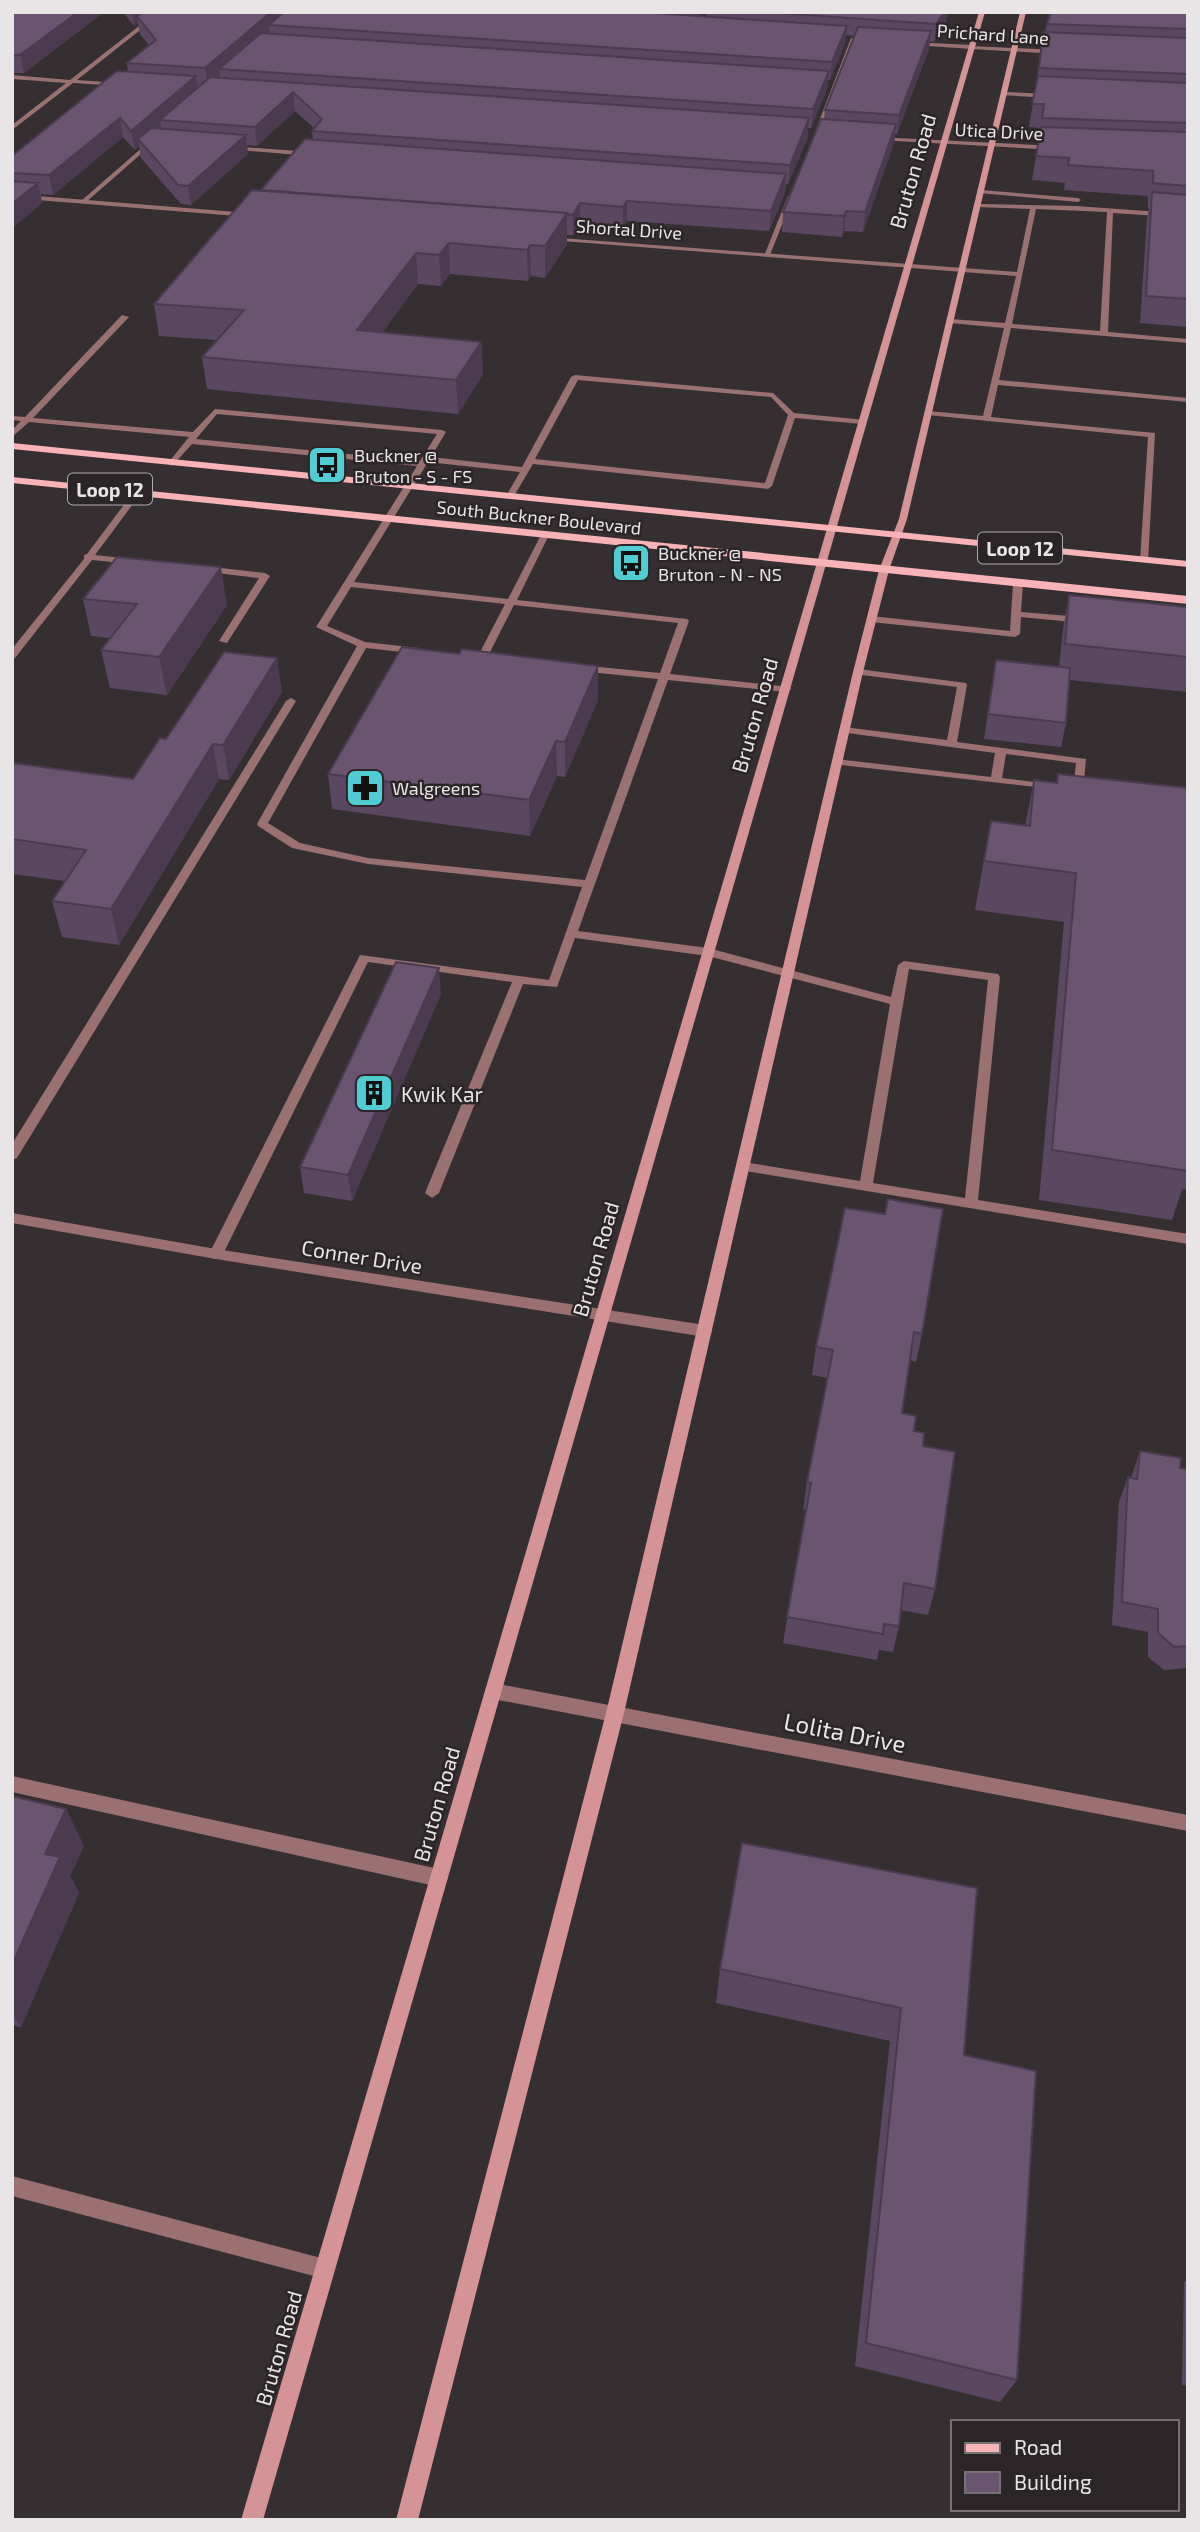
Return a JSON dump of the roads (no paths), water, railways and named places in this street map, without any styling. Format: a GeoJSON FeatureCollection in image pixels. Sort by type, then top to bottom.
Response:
{"type":"FeatureCollection","features":[{"type":"Feature","properties":{"kind":"main road","name":"Bruton Road"},"geometry":{"type":"LineString","coordinates":[[252,2520],[982,12]]}},
{"type":"Feature","properties":{"kind":"main road"},"geometry":{"type":"LineString","coordinates":[[407,2520],[615,1713],[744,1167],[786,970],[871,619],[884,570],[903,519],[1023,12]]}},
{"type":"Feature","properties":{"kind":"main road","name":"South Buckner Boulevard"},"geometry":{"type":"LineString","coordinates":[[12,446],[408,488],[1188,564]]}},
{"type":"Feature","properties":{"kind":"main road","name":"South Buckner Boulevard"},"geometry":{"type":"LineString","coordinates":[[12,480],[1018,584],[1131,599],[1188,600]]}},
{"type":"Feature","properties":{"kind":"street"},"geometry":{"type":"LineString","coordinates":[[12,128],[161,12]]}},
{"type":"Feature","properties":{"kind":"street"},"geometry":{"type":"LineString","coordinates":[[840,38],[866,40]]}},
{"type":"Feature","properties":{"kind":"street"},"geometry":{"type":"LineString","coordinates":[[811,145],[853,39]]}},
{"type":"Feature","properties":{"kind":"street","name":"Prichard Lane"},"geometry":{"type":"LineString","coordinates":[[903,42],[1059,52]]}},
{"type":"Feature","properties":{"kind":"street"},"geometry":{"type":"LineString","coordinates":[[12,77],[128,85]]}},
{"type":"Feature","properties":{"kind":"street"},"geometry":{"type":"LineString","coordinates":[[820,84],[834,85]]}},
{"type":"Feature","properties":{"kind":"street"},"geometry":{"type":"LineString","coordinates":[[1004,94],[1057,96]]}},
{"type":"Feature","properties":{"kind":"street"},"geometry":{"type":"LineString","coordinates":[[802,133],[829,134]]}},
{"type":"Feature","properties":{"kind":"street"},"geometry":{"type":"LineString","coordinates":[[83,202],[160,134]]}},
{"type":"Feature","properties":{"kind":"street","name":"Utica Drive"},"geometry":{"type":"LineString","coordinates":[[867,137],[1062,148]]}},
{"type":"Feature","properties":{"kind":"street"},"geometry":{"type":"LineString","coordinates":[[151,142],[164,143]]}},
{"type":"Feature","properties":{"kind":"street"},"geometry":{"type":"LineString","coordinates":[[219,147],[315,154]]}},
{"type":"Feature","properties":{"kind":"street"},"geometry":{"type":"LineString","coordinates":[[766,255],[793,189],[780,188]]}},
{"type":"Feature","properties":{"kind":"street"},"geometry":{"type":"LineString","coordinates":[[981,192],[1188,208]]}},
{"type":"Feature","properties":{"kind":"street"},"geometry":{"type":"LineString","coordinates":[[12,196],[264,216]]}},
{"type":"Feature","properties":{"kind":"street"},"geometry":{"type":"LineString","coordinates":[[978,206],[1110,210],[1188,216]]}},
{"type":"Feature","properties":{"kind":"street"},"geometry":{"type":"LineString","coordinates":[[986,419],[1033,209]]}},
{"type":"Feature","properties":{"kind":"street"},"geometry":{"type":"LineString","coordinates":[[1104,334],[1110,210]]}},
{"type":"Feature","properties":{"kind":"street","name":"Shortal Drive"},"geometry":{"type":"LineString","coordinates":[[543,238],[1020,275]]}},
{"type":"Feature","properties":{"kind":"street"},"geometry":{"type":"LineString","coordinates":[[12,435],[125,317]]}},
{"type":"Feature","properties":{"kind":"street"},"geometry":{"type":"LineString","coordinates":[[950,321],[1188,341]]}},
{"type":"Feature","properties":{"kind":"street"},"geometry":{"type":"LineString","coordinates":[[510,496],[575,377],[773,395],[792,415],[862,422]]}},
{"type":"Feature","properties":{"kind":"street"},"geometry":{"type":"LineString","coordinates":[[995,382],[1188,400]]}},
{"type":"Feature","properties":{"kind":"street"},"geometry":{"type":"LineString","coordinates":[[172,463],[215,411],[442,432],[321,627],[363,645],[429,652]]}},
{"type":"Feature","properties":{"kind":"street"},"geometry":{"type":"LineString","coordinates":[[928,413],[1152,435],[1145,560]]}},
{"type":"Feature","properties":{"kind":"street"},"geometry":{"type":"LineString","coordinates":[[12,418],[425,462],[527,466],[768,486],[792,415]]}},
{"type":"Feature","properties":{"kind":"street"},"geometry":{"type":"LineString","coordinates":[[12,656],[47,614],[138,492]]}},
{"type":"Feature","properties":{"kind":"street"},"geometry":{"type":"LineString","coordinates":[[482,658],[545,535]]}},
{"type":"Feature","properties":{"kind":"street"},"geometry":{"type":"LineString","coordinates":[[87,557],[142,563]]}},
{"type":"Feature","properties":{"kind":"street"},"geometry":{"type":"LineString","coordinates":[[197,569],[265,576],[224,641]]}},
{"type":"Feature","properties":{"kind":"street"},"geometry":{"type":"LineString","coordinates":[[216,1254],[364,958],[552,984],[684,621],[348,584]]}},
{"type":"Feature","properties":{"kind":"street"},"geometry":{"type":"LineString","coordinates":[[871,619],[1015,634],[1018,584]]}},
{"type":"Feature","properties":{"kind":"street"},"geometry":{"type":"LineString","coordinates":[[1016,614],[1093,621]]}},
{"type":"Feature","properties":{"kind":"street"},"geometry":{"type":"LineString","coordinates":[[363,645],[262,824],[296,846],[368,861],[589,884]]}},
{"type":"Feature","properties":{"kind":"street"},"geometry":{"type":"LineString","coordinates":[[469,657],[495,659]]}},
{"type":"Feature","properties":{"kind":"street"},"geometry":{"type":"LineString","coordinates":[[573,667],[786,689]]}},
{"type":"Feature","properties":{"kind":"street"},"geometry":{"type":"LineString","coordinates":[[858,672],[962,685],[951,745]]}},
{"type":"Feature","properties":{"kind":"street"},"geometry":{"type":"LineString","coordinates":[[12,1155],[291,701]]}},
{"type":"Feature","properties":{"kind":"street"},"geometry":{"type":"LineString","coordinates":[[844,730],[1082,761],[1078,790]]}},
{"type":"Feature","properties":{"kind":"street"},"geometry":{"type":"LineString","coordinates":[[996,781],[1001,751]]}},
{"type":"Feature","properties":{"kind":"street"},"geometry":{"type":"LineString","coordinates":[[836,762],[1091,792]]}},
{"type":"Feature","properties":{"kind":"street"},"geometry":{"type":"LineString","coordinates":[[571,934],[708,952],[786,970],[896,1002]]}},
{"type":"Feature","properties":{"kind":"street"},"geometry":{"type":"LineString","coordinates":[[866,1188],[904,965],[994,977],[971,1204]]}},
{"type":"Feature","properties":{"kind":"street"},"geometry":{"type":"LineString","coordinates":[[432,1193],[519,979]]}},
{"type":"Feature","properties":{"kind":"street"},"geometry":{"type":"LineString","coordinates":[[744,1167],[1188,1238]]}},
{"type":"Feature","properties":{"kind":"street","name":"Conner Drive"},"geometry":{"type":"LineString","coordinates":[[12,1218],[216,1254],[705,1331]]}},
{"type":"Feature","properties":{"kind":"street","name":"Lolita Drive"},"geometry":{"type":"LineString","coordinates":[[493,1691],[1188,1823]]}},
{"type":"Feature","properties":{"kind":"street"},"geometry":{"type":"LineString","coordinates":[[12,1784],[439,1878]]}},
{"type":"Feature","properties":{"kind":"street"},"geometry":{"type":"LineString","coordinates":[[12,2186],[325,2269]]}},
{"type":"Feature","properties":{"kind":"place","name":"Buckner @ Bruton - S - FS"},"geometry":{"type":"Point","coordinates":[327,465]}},
{"type":"Feature","properties":{"kind":"place","name":"Buckner @ Bruton - N - NS"},"geometry":{"type":"Point","coordinates":[631,563]}},
{"type":"Feature","properties":{"kind":"place","name":"Walgreens"},"geometry":{"type":"Point","coordinates":[365,788]}},
{"type":"Feature","properties":{"kind":"place","name":"Kwik Kar"},"geometry":{"type":"Point","coordinates":[374,1093]}}]}
